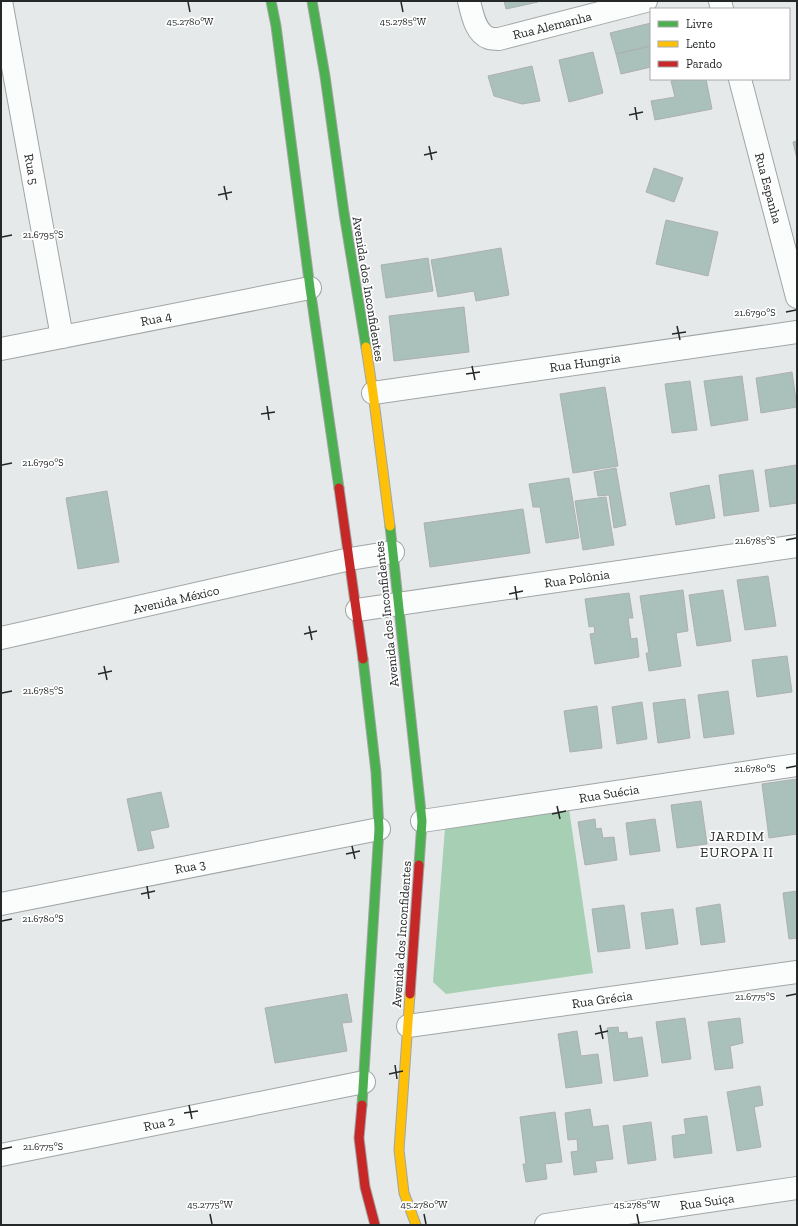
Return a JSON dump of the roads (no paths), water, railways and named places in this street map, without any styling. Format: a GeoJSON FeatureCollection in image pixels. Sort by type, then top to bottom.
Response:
{"type":"FeatureCollection","features":[{"type":"Feature","properties":{"kind":"street","name":"Rua 5"},"geometry":{"type":"LineString","coordinates":[[2,1],[62,337]]}},
{"type":"Feature","properties":{"kind":"street","name":"Avenida dos Inconfidentes"},"geometry":{"type":"LineString","coordinates":[[271,1],[276,26],[310,288],[357,610],[376,772],[379,829],[364,1082],[359,1138],[365,1187],[375,1225]]}},
{"type":"Feature","properties":{"kind":"street","name":"Avenida dos Inconfidentes"},"geometry":{"type":"LineString","coordinates":[[312,1],[325,76],[344,213],[373,393],[393,552],[422,821],[399,1150],[404,1193],[416,1225]]}},
{"type":"Feature","properties":{"kind":"street","name":"Rua Alemanha"},"geometry":{"type":"LineString","coordinates":[[469,1],[475,22],[482,32],[489,38],[499,39],[646,1]]}},
{"type":"Feature","properties":{"kind":"street","name":"Rua Espanha"},"geometry":{"type":"LineString","coordinates":[[740,80],[797,297]]}},
{"type":"Feature","properties":{"kind":"street","name":"Rua 4"},"geometry":{"type":"LineString","coordinates":[[1,349],[310,288]]}},
{"type":"Feature","properties":{"kind":"street","name":"Rua Hungria"},"geometry":{"type":"LineString","coordinates":[[373,393],[797,332]]}},
{"type":"Feature","properties":{"kind":"street","name":"Rua Polônia"},"geometry":{"type":"LineString","coordinates":[[357,610],[797,546]]}},
{"type":"Feature","properties":{"kind":"street","name":"Avenida México"},"geometry":{"type":"LineString","coordinates":[[1,638],[350,559],[393,552]]}},
{"type":"Feature","properties":{"kind":"street","name":"Rua Suécia"},"geometry":{"type":"LineString","coordinates":[[422,821],[797,764]]}},
{"type":"Feature","properties":{"kind":"street","name":"Rua 3"},"geometry":{"type":"LineString","coordinates":[[1,904],[379,829]]}},
{"type":"Feature","properties":{"kind":"street","name":"Rua Grécia"},"geometry":{"type":"LineString","coordinates":[[408,1026],[797,972]]}},
{"type":"Feature","properties":{"kind":"street","name":"Rua 2"},"geometry":{"type":"LineString","coordinates":[[1,1155],[364,1082]]}},
{"type":"Feature","properties":{"kind":"street","name":"Rua Suiça"},"geometry":{"type":"LineString","coordinates":[[546,1225],[797,1188]]}},
{"type":"Feature","properties":{"kind":"district","name":"JARDIM EUROPA II"},"geometry":{"type":"Point","coordinates":[737,844]}}]}
